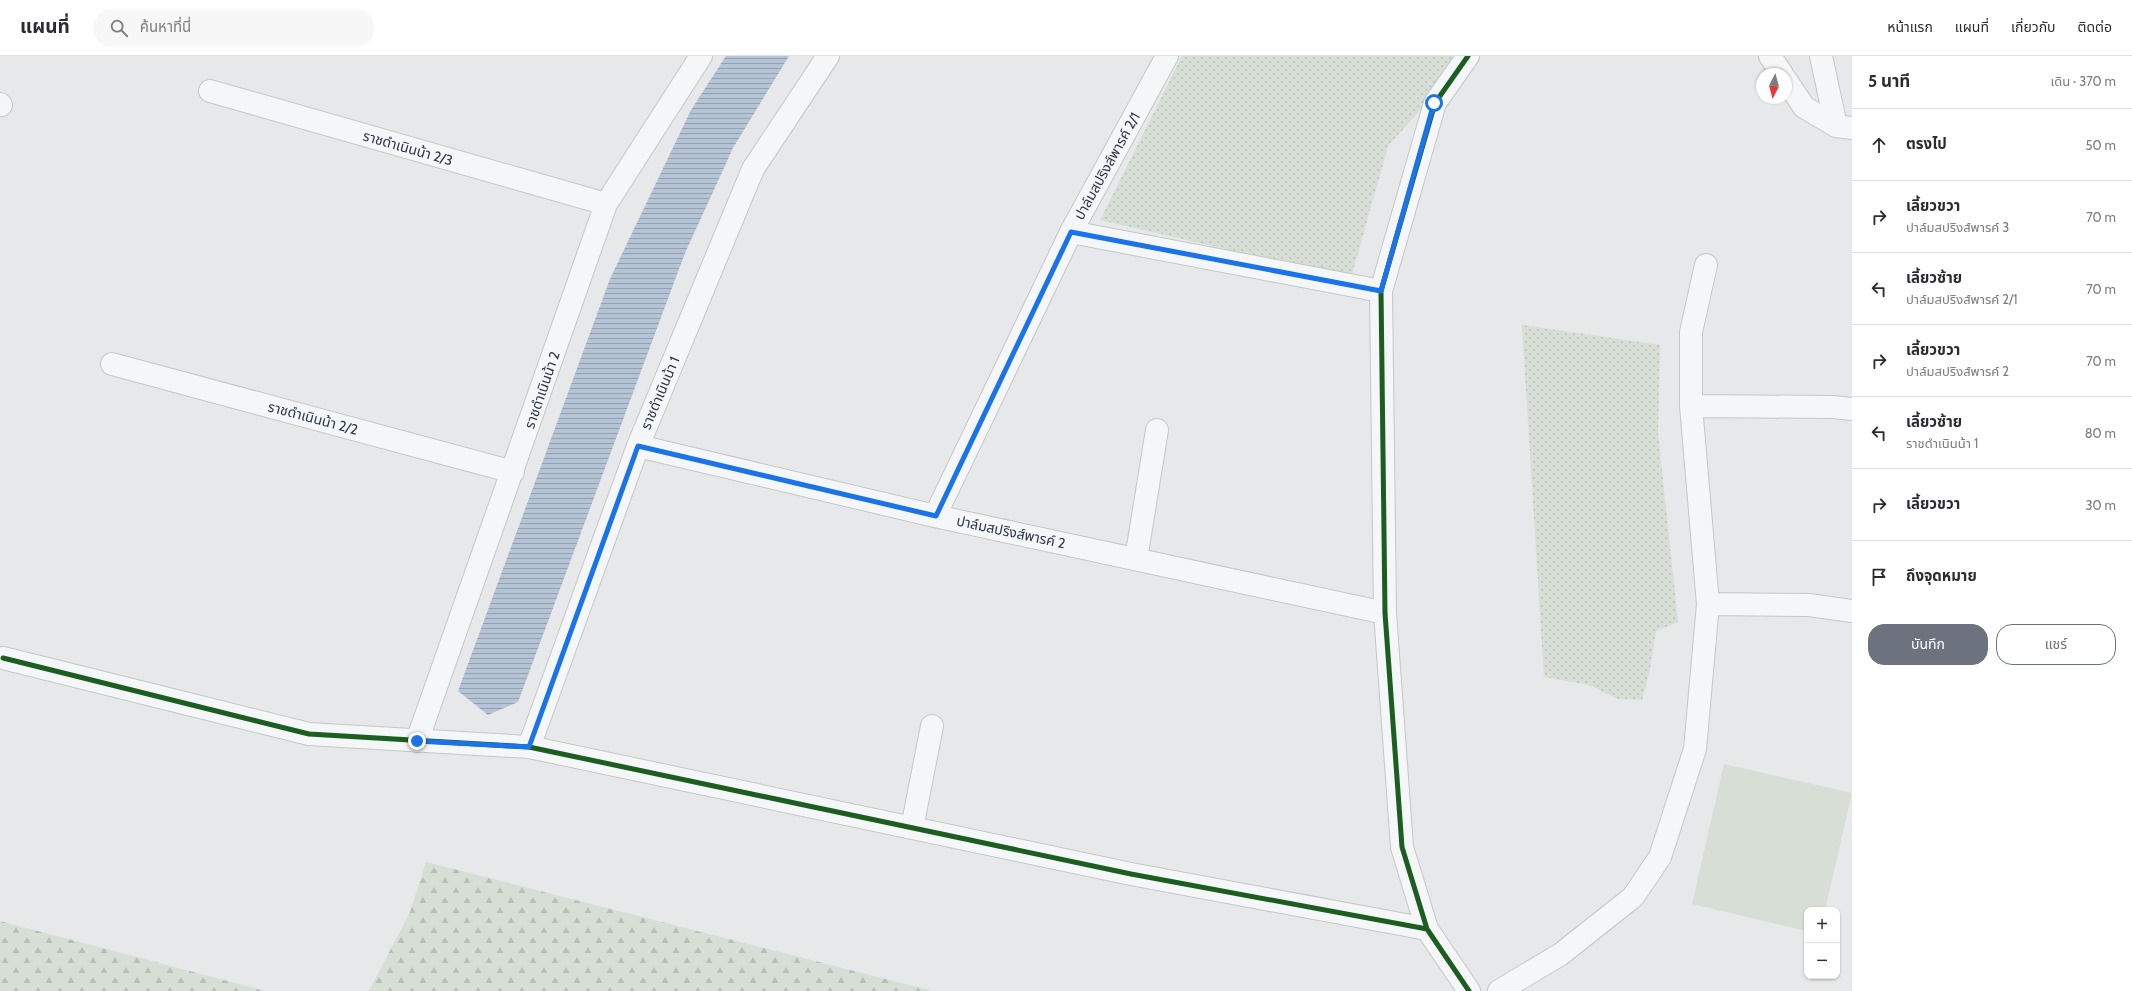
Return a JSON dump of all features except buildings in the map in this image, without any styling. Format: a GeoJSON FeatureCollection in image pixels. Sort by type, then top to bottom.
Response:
{"type":"FeatureCollection","features":[{"type":"Feature","properties":{"kind":"street","name":"ราชดำเนินน้า 2"},"geometry":{"type":"LineString","coordinates":[[417,741],[513,472],[606,204],[701,56]]}},
{"type":"Feature","properties":{"kind":"street","name":"ราชดำเนินน้า 1"},"geometry":{"type":"LineString","coordinates":[[529,747],[638,446],[753,169],[828,56]]}},
{"type":"Feature","properties":{"kind":"street","name":"ปาล์มสปริงส์พารค์ 2/1"},"geometry":{"type":"LineString","coordinates":[[936,516],[1071,232],[1168,56]]}},
{"type":"Feature","properties":{"kind":"street"},"geometry":{"type":"LineString","coordinates":[[1468,56],[1434,103],[1381,291],[1385,613],[1402,847],[1427,929],[1469,991]]}},
{"type":"Feature","properties":{"kind":"street"},"geometry":{"type":"LineString","coordinates":[[1770,56],[1778,68]]}},
{"type":"Feature","properties":{"kind":"street"},"geometry":{"type":"LineString","coordinates":[[1821,56],[1844,127]]}},
{"type":"Feature","properties":{"kind":"street"},"geometry":{"type":"LineString","coordinates":[[1792,89],[1804,107],[1844,127]]}},
{"type":"Feature","properties":{"kind":"street","name":"ราชดำเนินน้า 2/3"},"geometry":{"type":"LineString","coordinates":[[210,91],[606,204]]}},
{"type":"Feature","properties":{"kind":"street"},"geometry":{"type":"LineString","coordinates":[[1071,232],[1381,291]]}},
{"type":"Feature","properties":{"kind":"street"},"geometry":{"type":"LineString","coordinates":[[1499,991],[1561,954],[1633,898],[1660,857],[1695,749],[1708,604],[1691,406],[1691,332],[1706,265]]}},
{"type":"Feature","properties":{"kind":"street","name":"ราชดำเนินน้า 2/2"},"geometry":{"type":"LineString","coordinates":[[112,364],[513,472]]}},
{"type":"Feature","properties":{"kind":"street"},"geometry":{"type":"LineString","coordinates":[[1691,406],[1833,407],[1852,409]]}},
{"type":"Feature","properties":{"kind":"street"},"geometry":{"type":"LineString","coordinates":[[1136,559],[1157,430]]}},
{"type":"Feature","properties":{"kind":"street","name":"ปาล์มสปริงส์พารค์ 2"},"geometry":{"type":"LineString","coordinates":[[638,446],[936,516],[1385,613]]}},
{"type":"Feature","properties":{"kind":"street"},"geometry":{"type":"LineString","coordinates":[[1708,604],[1809,605],[1852,611]]}},
{"type":"Feature","properties":{"kind":"street"},"geometry":{"type":"LineString","coordinates":[[4,658],[309,734],[529,747],[1131,874],[1427,929]]}},
{"type":"Feature","properties":{"kind":"street"},"geometry":{"type":"LineString","coordinates":[[912,828],[932,726]]}},
{"type":"Feature","properties":{"kind":"green space"},"geometry":{"type":"Polygon","coordinates":[[[1182,56],[1461,56],[1445,82],[1388,146],[1351,278],[1100,220],[1182,56]]]}},
{"type":"Feature","properties":{"kind":"green space"},"geometry":{"type":"Polygon","coordinates":[[[1522,325],[1660,345],[1658,433],[1678,622],[1656,631],[1650,669],[1642,700],[1618,699],[1589,685],[1544,677],[1522,325]]]}},
{"type":"Feature","properties":{"kind":"green space"},"geometry":{"type":"Polygon","coordinates":[[[1724,764],[1852,793],[1826,907],[1804,907],[1804,930],[1692,904],[1724,764]]]}},
{"type":"Feature","properties":{"kind":"green space"},"geometry":{"type":"Polygon","coordinates":[[[426,862],[933,991],[369,991],[410,912],[426,862]]]}},
{"type":"Feature","properties":{"kind":"green space"},"geometry":{"type":"Polygon","coordinates":[[[0,921],[265,991],[0,991],[0,921]]]}},
{"type":"Feature","properties":{"kind":"water"},"geometry":{"type":"Polygon","coordinates":[[[726,56],[789,56],[733,148],[685,253],[518,702],[488,715],[458,691],[610,279],[691,110],[726,56]]]}},
{"type":"Feature","properties":{"kind":"cycle path"},"geometry":{"type":"LineString","coordinates":[[1468,56],[1435,103],[1381,291],[1385,613],[1402,847],[1427,929],[1469,991]]}},
{"type":"Feature","properties":{"kind":"cycle path"},"geometry":{"type":"LineString","coordinates":[[3,658],[309,734],[529,747],[1131,874],[1427,929]]}},
{"type":"Feature","properties":{"kind":"route"},"geometry":{"type":"LineString","coordinates":[[417,741],[529,747],[638,446],[936,516],[1071,232],[1381,291],[1434,103]]}}]}
